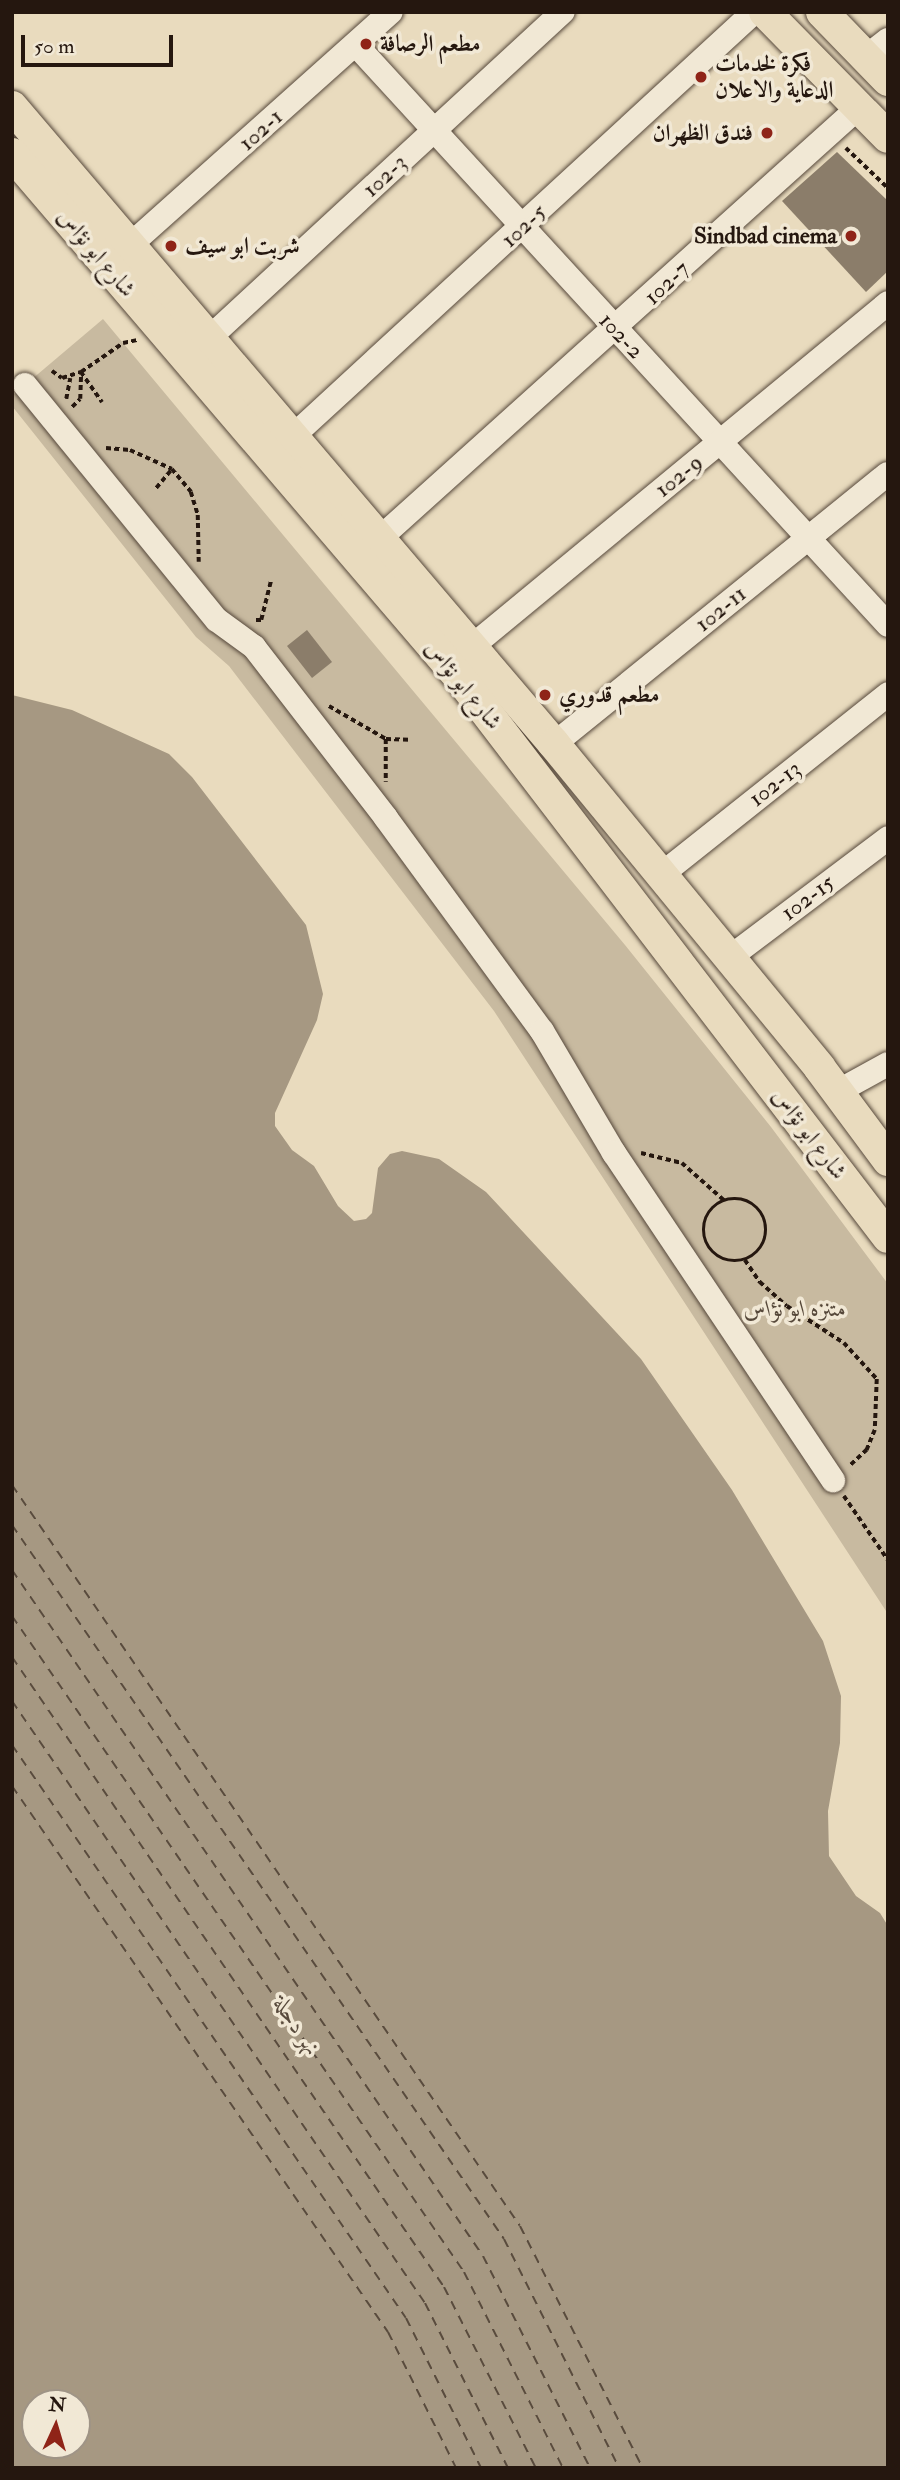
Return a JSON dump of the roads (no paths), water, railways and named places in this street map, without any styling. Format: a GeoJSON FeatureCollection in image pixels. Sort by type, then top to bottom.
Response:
{"type":"FeatureCollection","features":[{"type":"Feature","properties":{"kind":"main road"},"geometry":{"type":"LineString","coordinates":[[765,12],[888,138]]}},
{"type":"Feature","properties":{"kind":"main road"},"geometry":{"type":"LineString","coordinates":[[822,12],[877,48],[888,80]]}},
{"type":"Feature","properties":{"kind":"main road","name":"شارع ابو نؤاس"},"geometry":{"type":"LineString","coordinates":[[12,107],[207,340],[554,744],[662,874],[837,1092],[888,1160]]}},
{"type":"Feature","properties":{"kind":"main road","name":"شارع ابو نؤاس"},"geometry":{"type":"LineString","coordinates":[[12,154],[460,678],[888,1237]]}},
{"type":"Feature","properties":{"kind":"street","name":"102-1"},"geometry":{"type":"LineString","coordinates":[[130,247],[391,12]]}},
{"type":"Feature","properties":{"kind":"street","name":"102-3"},"geometry":{"type":"LineString","coordinates":[[207,340],[563,12]]}},
{"type":"Feature","properties":{"kind":"street","name":"102-5"},"geometry":{"type":"LineString","coordinates":[[292,437],[522,229],[754,12]]}},
{"type":"Feature","properties":{"kind":"street","name":"102-2"},"geometry":{"type":"LineString","coordinates":[[355,45],[888,625]]}},
{"type":"Feature","properties":{"kind":"street","name":"102-7"},"geometry":{"type":"LineString","coordinates":[[379,540],[615,330],[859,107]]}},
{"type":"Feature","properties":{"kind":"street","name":"102-9"},"geometry":{"type":"LineString","coordinates":[[470,648],[888,303]]}},
{"type":"Feature","properties":{"kind":"street"},"geometry":{"type":"LineString","coordinates":[[25,385],[217,620],[254,647],[386,818],[542,1031],[614,1153],[833,1480]]}},
{"type":"Feature","properties":{"kind":"street","name":"102-11"},"geometry":{"type":"LineString","coordinates":[[554,744],[888,474]]}},
{"type":"Feature","properties":{"kind":"street","name":"102-13"},"geometry":{"type":"LineString","coordinates":[[662,874],[888,694]]}},
{"type":"Feature","properties":{"kind":"street","name":"102-15"},"geometry":{"type":"LineString","coordinates":[[729,958],[888,838]]}},
{"type":"Feature","properties":{"kind":"street"},"geometry":{"type":"LineString","coordinates":[[837,1092],[888,1064]]}},
{"type":"Feature","properties":{"kind":"water","name":"نهر دجلة"},"geometry":{"type":"Polygon","coordinates":[[[12,695],[72,710],[169,754],[192,777],[306,925],[323,994],[317,1020],[275,1113],[275,1126],[292,1150],[314,1166],[338,1206],[354,1221],[366,1219],[372,1213],[378,1168],[390,1154],[402,1151],[439,1159],[486,1192],[641,1359],[732,1490],[823,1641],[841,1696],[840,1743],[828,1811],[829,1856],[856,1896],[880,1913],[888,1926],[888,2468],[12,2468],[12,695]]]}},
{"type":"Feature","properties":{"kind":"place","name":"مطعم الرصافة"},"geometry":{"type":"Point","coordinates":[366,44]}},
{"type":"Feature","properties":{"kind":"place","name":"فكرة لخدمات الدعاية والاعلان"},"geometry":{"type":"Point","coordinates":[701,77]}},
{"type":"Feature","properties":{"kind":"place","name":"فندق الظهران"},"geometry":{"type":"Point","coordinates":[767,133]}},
{"type":"Feature","properties":{"kind":"place","name":"Sindbad cinema"},"geometry":{"type":"Point","coordinates":[851,236]}},
{"type":"Feature","properties":{"kind":"place","name":"شربت ابو سيف"},"geometry":{"type":"Point","coordinates":[171,246]}},
{"type":"Feature","properties":{"kind":"place","name":"مطعم قدوري"},"geometry":{"type":"Point","coordinates":[545,695]}},
{"type":"Feature","properties":{"kind":"park label","name":"متنزه ابو نؤاس"},"geometry":{"type":"Point","coordinates":[795,1309]}}]}
